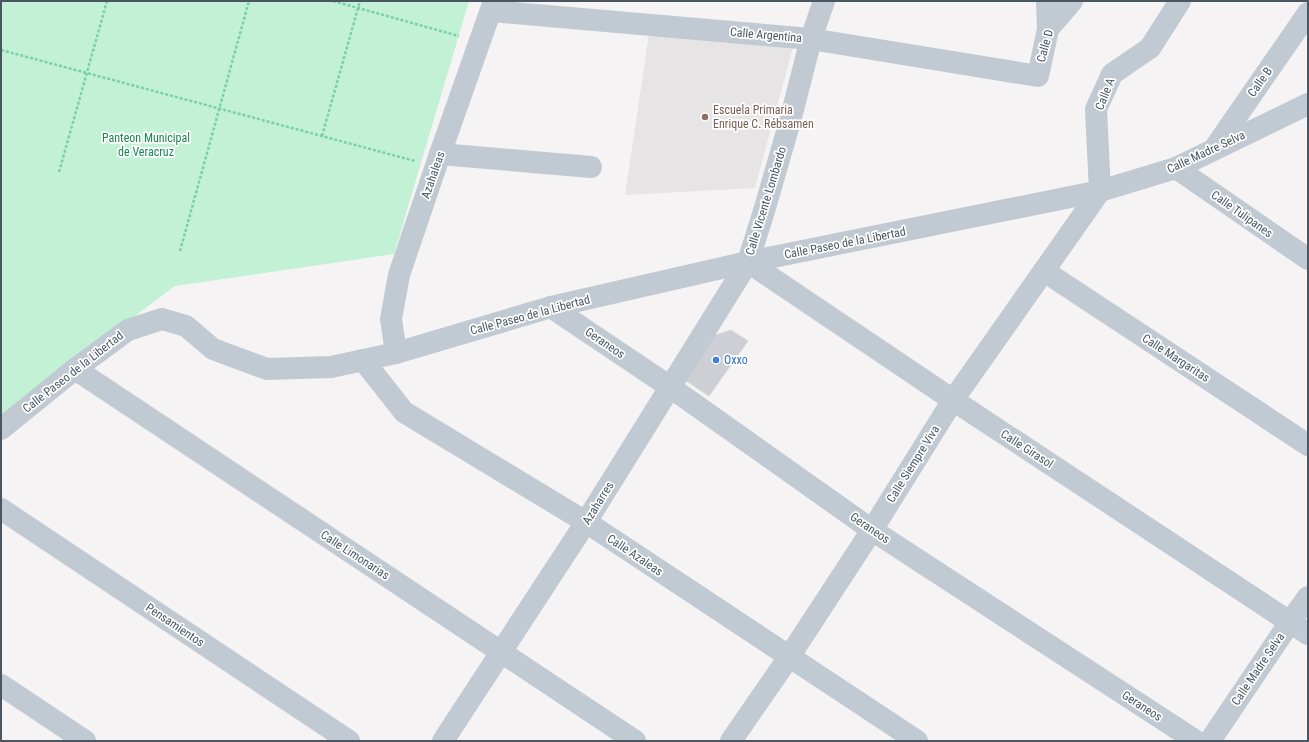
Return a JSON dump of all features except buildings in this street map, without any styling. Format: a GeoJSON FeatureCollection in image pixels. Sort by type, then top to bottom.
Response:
{"type":"FeatureCollection","features":[{"type":"Feature","properties":{"kind":"street","name":"Calle Vicente Lombardo"},"geometry":{"type":"LineString","coordinates":[[748,262],[789,125],[811,39],[824,1]]}},
{"type":"Feature","properties":{"kind":"street"},"geometry":{"type":"LineString","coordinates":[[1047,1],[1048,29]]}},
{"type":"Feature","properties":{"kind":"street","name":"Calle D"},"geometry":{"type":"LineString","coordinates":[[1038,76],[1048,29],[1072,1]]}},
{"type":"Feature","properties":{"kind":"street","name":"Calle A"},"geometry":{"type":"LineString","coordinates":[[1100,191],[1096,109],[1112,74],[1150,48],[1180,1]]}},
{"type":"Feature","properties":{"kind":"street","name":"Calle Argentina"},"geometry":{"type":"LineString","coordinates":[[493,6],[811,39],[1038,76]]}},
{"type":"Feature","properties":{"kind":"street","name":"Azahaleas"},"geometry":{"type":"LineString","coordinates":[[396,353],[391,320],[399,275],[430,158],[493,6]]}},
{"type":"Feature","properties":{"kind":"street","name":"Calle B"},"geometry":{"type":"LineString","coordinates":[[1213,150],[1308,13]]}},
{"type":"Feature","properties":{"kind":"street","name":"Calle Madre Selva"},"geometry":{"type":"LineString","coordinates":[[1100,191],[1176,168],[1308,104]]}},
{"type":"Feature","properties":{"kind":"street"},"geometry":{"type":"LineString","coordinates":[[430,158],[591,167]]}},
{"type":"Feature","properties":{"kind":"street","name":"Calle Tulipanes"},"geometry":{"type":"LineString","coordinates":[[1176,168],[1308,259]]}},
{"type":"Feature","properties":{"kind":"street","name":"Calle Paseo de la Libertad"},"geometry":{"type":"LineString","coordinates":[[1,429],[75,369],[128,330],[162,319],[186,326],[214,349],[267,369],[331,367],[396,353],[551,307],[748,262],[1100,191]]}},
{"type":"Feature","properties":{"kind":"street","name":"Calle Siempre Viva"},"geometry":{"type":"LineString","coordinates":[[731,741],[789,657],[872,530],[953,400],[1100,191]]}},
{"type":"Feature","properties":{"kind":"street","name":"Azaharres"},"geometry":{"type":"LineString","coordinates":[[443,741],[586,522],[748,262]]}},
{"type":"Feature","properties":{"kind":"street","name":"Calle Girasol"},"geometry":{"type":"LineString","coordinates":[[748,262],[953,400],[1308,634]]}},
{"type":"Feature","properties":{"kind":"street","name":"Calle Margaritas"},"geometry":{"type":"LineString","coordinates":[[1044,271],[1308,445]]}},
{"type":"Feature","properties":{"kind":"street","name":"Geraneos"},"geometry":{"type":"LineString","coordinates":[[551,307],[670,387],[872,530],[1196,741]]}},
{"type":"Feature","properties":{"kind":"street","name":"Calle Azaleas"},"geometry":{"type":"LineString","coordinates":[[363,360],[404,412],[586,522],[917,741]]}},
{"type":"Feature","properties":{"kind":"street","name":"Calle Limonarias"},"geometry":{"type":"LineString","coordinates":[[75,369],[635,741]]}},
{"type":"Feature","properties":{"kind":"street","name":"Pensamientos"},"geometry":{"type":"LineString","coordinates":[[1,510],[349,741]]}},
{"type":"Feature","properties":{"kind":"street","name":"Calle Madre Selva"},"geometry":{"type":"LineString","coordinates":[[1210,741],[1308,597]]}},
{"type":"Feature","properties":{"kind":"street"},"geometry":{"type":"LineString","coordinates":[[1,685],[85,741]]}},
{"type":"Feature","properties":{"kind":"path"},"geometry":{"type":"LineString","coordinates":[[59,172],[107,1]]}},
{"type":"Feature","properties":{"kind":"path"},"geometry":{"type":"LineString","coordinates":[[180,251],[249,1]]}},
{"type":"Feature","properties":{"kind":"path"},"geometry":{"type":"LineString","coordinates":[[334,1],[459,36]]}},
{"type":"Feature","properties":{"kind":"path"},"geometry":{"type":"LineString","coordinates":[[322,136],[360,1]]}},
{"type":"Feature","properties":{"kind":"path"},"geometry":{"type":"LineString","coordinates":[[1,50],[322,136],[430,158]]}},
{"type":"Feature","properties":{"kind":"shaded area","name":"Escuela Primaria Enrique C. Rébsamen"},"geometry":{"type":"Polygon","coordinates":[[[649,34],[793,47],[755,188],[625,195],[649,34]]]}},
{"type":"Feature","properties":{"kind":"green space","name":"Panteon Municipal de Veracruz"},"geometry":{"type":"Polygon","coordinates":[[[1,1],[469,1],[394,254],[175,286],[1,417],[1,1]]]}},
{"type":"Feature","properties":{"kind":"place","name":"Escuela Primaria Enrique C. Rébsamen"},"geometry":{"type":"Point","coordinates":[705,117]}},
{"type":"Feature","properties":{"kind":"place","name":"Oxxo"},"geometry":{"type":"Point","coordinates":[716,360]}}]}
